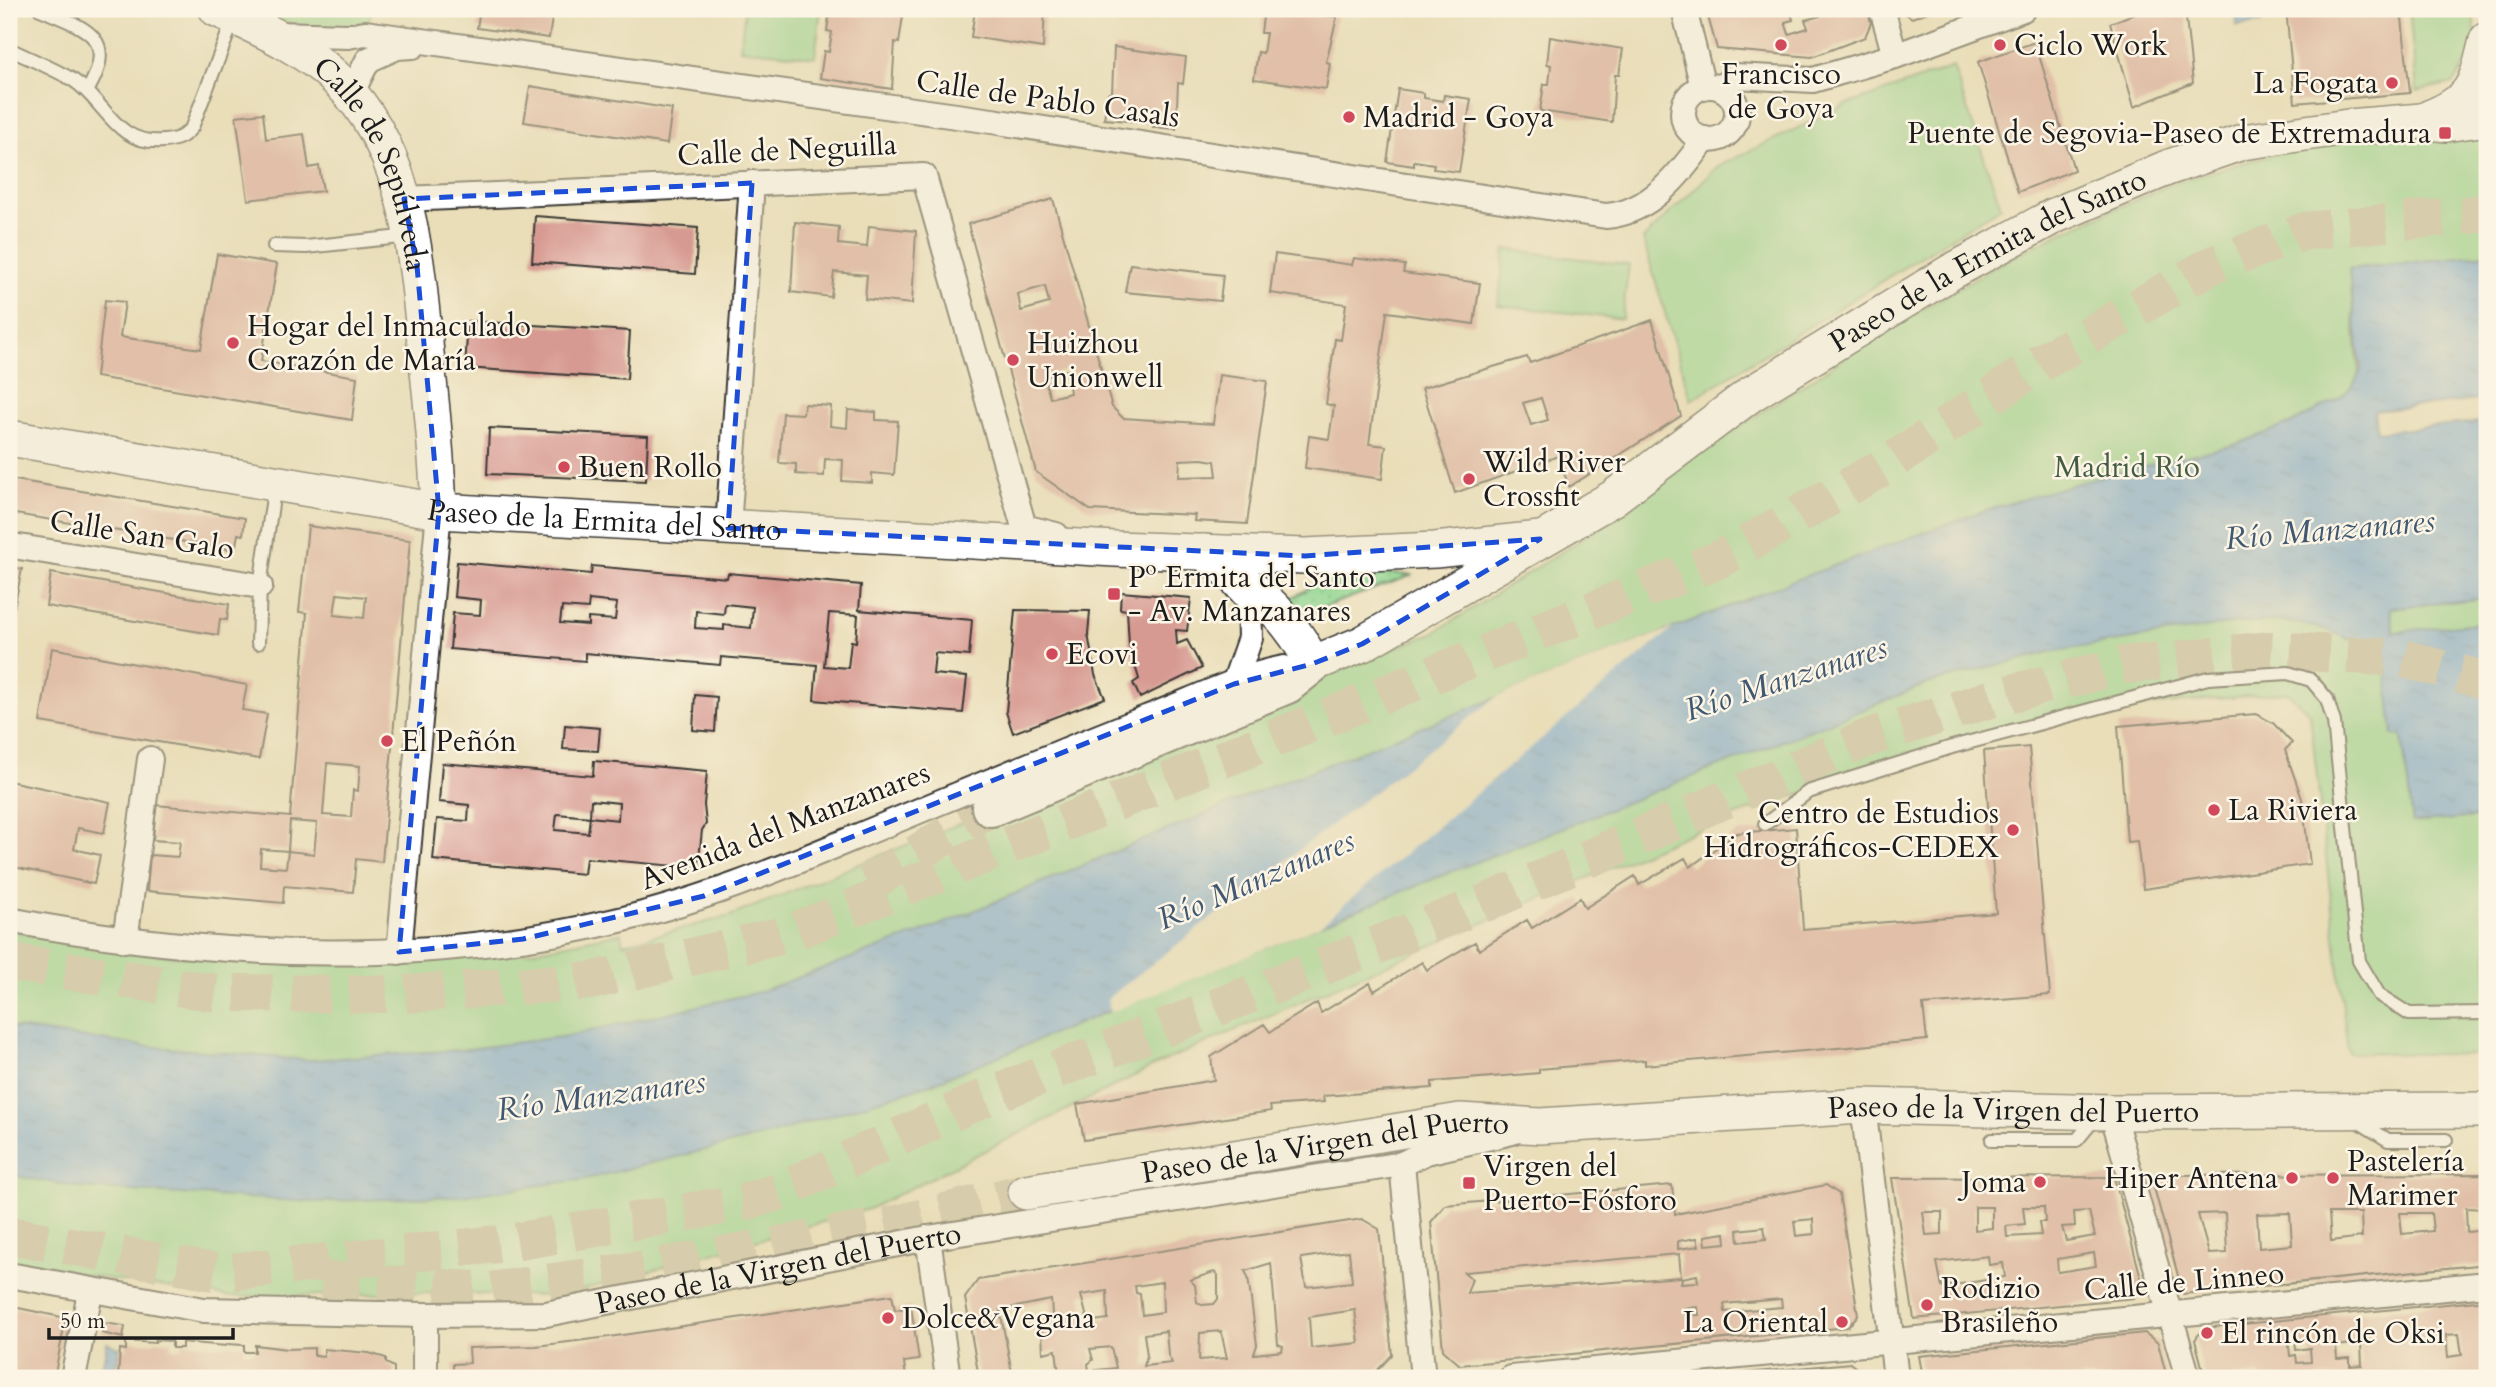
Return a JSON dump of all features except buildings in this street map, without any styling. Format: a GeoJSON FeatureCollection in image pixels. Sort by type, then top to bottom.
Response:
{"type":"FeatureCollection","features":[{"type":"Feature","properties":{"kind":"highway"},"geometry":{"type":"LineString","coordinates":[[990,807],[1287,684],[1312,664]]}},
{"type":"Feature","properties":{"kind":"street"},"geometry":{"type":"LineString","coordinates":[[1684,9],[1712,88],[1733,100],[1736,108],[1734,125],[1722,137],[1698,135],[1685,123],[1684,105],[1695,90],[1712,88],[1735,76],[1813,80],[1895,56],[2024,9]]}},
{"type":"Feature","properties":{"kind":"street"},"geometry":{"type":"LineString","coordinates":[[1882,9],[1895,56]]}},
{"type":"Feature","properties":{"kind":"street","name":"Calle de Sepúlveda"},"geometry":{"type":"LineString","coordinates":[[226,13],[275,34],[320,65],[351,94],[386,150],[404,199],[412,235],[428,372],[439,511]]}},
{"type":"Feature","properties":{"kind":"street","name":"Calle de Pablo Casals"},"geometry":{"type":"LineString","coordinates":[[275,34],[348,36],[366,33],[992,121],[1606,216],[1623,215],[1661,191],[1698,135]]}},
{"type":"Feature","properties":{"kind":"street"},"geometry":{"type":"LineString","coordinates":[[320,65],[326,51],[348,36]]}},
{"type":"Feature","properties":{"kind":"street"},"geometry":{"type":"LineString","coordinates":[[2422,121],[2457,107],[2468,95],[2480,67],[2487,40]]}},
{"type":"Feature","properties":{"kind":"street","name":"Calle de Pablo Casals"},"geometry":{"type":"LineString","coordinates":[[320,65],[344,68],[397,47],[438,44]]}},
{"type":"Feature","properties":{"kind":"street"},"geometry":{"type":"LineString","coordinates":[[351,94],[368,60]]}},
{"type":"Feature","properties":{"kind":"street","name":"Paseo de la Ermita del Santo"},"geometry":{"type":"LineString","coordinates":[[1312,664],[1362,644],[1614,498],[1751,394],[1951,272],[2054,216],[2167,168],[2242,142],[2285,134],[2422,121],[2445,124],[2487,118]]}},
{"type":"Feature","properties":{"kind":"street","name":"Calle de Neguilla"},"geometry":{"type":"LineString","coordinates":[[404,199],[924,176],[1024,527],[1115,549]]}},
{"type":"Feature","properties":{"kind":"street"},"geometry":{"type":"LineString","coordinates":[[728,528],[752,183]]}},
{"type":"Feature","properties":{"kind":"street","name":"Paseo de la Ermita del Santo"},"geometry":{"type":"LineString","coordinates":[[9,438],[439,511],[1115,549],[1318,555],[1435,550],[1540,539]]}},
{"type":"Feature","properties":{"kind":"street"},"geometry":{"type":"LineString","coordinates":[[399,952],[439,511]]}},
{"type":"Feature","properties":{"kind":"street","name":"Calle San Galo"},"geometry":{"type":"LineString","coordinates":[[13,547],[260,586]]}},
{"type":"Feature","properties":{"kind":"street"},"geometry":{"type":"LineString","coordinates":[[1204,552],[1270,601],[1304,647],[1312,664]]}},
{"type":"Feature","properties":{"kind":"street"},"geometry":{"type":"LineString","coordinates":[[1204,552],[1249,600],[1250,638],[1234,684]]}},
{"type":"Feature","properties":{"kind":"street","name":"Avenida del Manzanares"},"geometry":{"type":"LineString","coordinates":[[9,920],[125,940],[224,950],[399,952],[523,939],[612,922],[704,896],[1234,684],[1279,669],[1312,664]]}},
{"type":"Feature","properties":{"kind":"street"},"geometry":{"type":"LineString","coordinates":[[125,940],[150,759]]}},
{"type":"Feature","properties":{"kind":"street"},"geometry":{"type":"LineString","coordinates":[[1863,1106],[1896,1378]]}},
{"type":"Feature","properties":{"kind":"street","name":"Paseo de la Virgen del Puerto"},"geometry":{"type":"LineString","coordinates":[[1026,1192],[1460,1121],[1540,1125],[1863,1106],[2106,1112],[2487,1110]]}},
{"type":"Feature","properties":{"kind":"street"},"geometry":{"type":"LineString","coordinates":[[2106,1112],[2172,1316],[2188,1378]]}},
{"type":"Feature","properties":{"kind":"street","name":"Paseo de la Virgen del Puerto"},"geometry":{"type":"LineString","coordinates":[[9,1275],[90,1292],[204,1310],[425,1315],[546,1314],[928,1238],[1402,1164],[1426,1152],[1540,1125]]}},
{"type":"Feature","properties":{"kind":"street"},"geometry":{"type":"LineString","coordinates":[[1402,1164],[1423,1378]]}},
{"type":"Feature","properties":{"kind":"street"},"geometry":{"type":"LineString","coordinates":[[928,1238],[948,1378]]}},
{"type":"Feature","properties":{"kind":"street","name":"Calle de Linneo"},"geometry":{"type":"LineString","coordinates":[[1511,1378],[1890,1339],[2172,1316],[2487,1284]]}},
{"type":"Feature","properties":{"kind":"street"},"geometry":{"type":"LineString","coordinates":[[73,1378],[90,1292]]}},
{"type":"Feature","properties":{"kind":"street"},"geometry":{"type":"LineString","coordinates":[[425,1315],[425,1378]]}},
{"type":"Feature","properties":{"kind":"lane"},"geometry":{"type":"LineString","coordinates":[[40,9],[87,29],[97,40],[101,55],[98,73],[88,91]]}},
{"type":"Feature","properties":{"kind":"lane"},"geometry":{"type":"LineString","coordinates":[[9,49],[72,79],[88,91],[102,111],[122,131],[145,141],[159,141],[185,136],[192,127],[226,13]]}},
{"type":"Feature","properties":{"kind":"lane"},"geometry":{"type":"LineString","coordinates":[[274,246],[306,247],[412,235]]}},
{"type":"Feature","properties":{"kind":"lane"},"geometry":{"type":"LineString","coordinates":[[258,643],[260,586],[275,483]]}},
{"type":"Feature","properties":{"kind":"lane"},"geometry":{"type":"LineString","coordinates":[[1765,824],[1808,792],[1952,747],[2208,678],[2288,673],[2311,680],[2327,699],[2334,722],[2359,961],[2379,996],[2409,1014],[2487,1013]]}},
{"type":"Feature","properties":{"kind":"lane"},"geometry":{"type":"LineString","coordinates":[[2340,1111],[2388,1140],[2446,1140]]}},
{"type":"Feature","properties":{"kind":"lane"},"geometry":{"type":"LineString","coordinates":[[1992,1140],[2077,1140],[2106,1112]]}},
{"type":"Feature","properties":{"kind":"highlighted area"},"geometry":{"type":"Polygon","coordinates":[[[752,183],[728,528],[1305,556],[1540,539],[1362,644],[1312,664],[1234,684],[704,896],[523,939],[399,952],[439,511],[417,266],[404,199],[752,183]]]}},
{"type":"Feature","properties":{"kind":"green space"},"geometry":{"type":"Polygon","coordinates":[[[217,9],[372,9],[365,33],[348,36],[217,9]]]}},
{"type":"Feature","properties":{"kind":"green space"},"geometry":{"type":"Polygon","coordinates":[[[745,9],[821,9],[815,57],[740,49],[745,9]]]}},
{"type":"Feature","properties":{"kind":"green space"},"geometry":{"type":"Polygon","coordinates":[[[2409,9],[2472,9],[2477,44],[2454,83],[2417,91],[2409,9]]]}},
{"type":"Feature","properties":{"kind":"green space"},"geometry":{"type":"Polygon","coordinates":[[[1953,67],[2001,207],[1691,400],[1643,239],[1718,166],[1846,105],[1953,67]]]}},
{"type":"Feature","properties":{"kind":"green space","name":"Madrid Río"},"geometry":{"type":"Polygon","coordinates":[[[2487,126],[2487,254],[2349,269],[2393,735],[2402,735],[2413,823],[2487,816],[2487,1055],[2348,1053],[2310,714],[2287,692],[2098,711],[1895,761],[1714,823],[1162,1062],[869,1209],[561,1296],[429,1293],[231,1297],[9,1264],[9,930],[123,952],[310,965],[527,952],[621,933],[623,944],[730,916],[1435,632],[1610,521],[1689,460],[1874,338],[2004,261],[2058,234],[2174,183],[2314,144],[2487,126]]]}},
{"type":"Feature","properties":{"kind":"green space"},"geometry":{"type":"Polygon","coordinates":[[[1505,249],[1629,265],[1622,319],[1498,305],[1505,249]]]}},
{"type":"Feature","properties":{"kind":"green space"},"geometry":{"type":"Polygon","coordinates":[[[1340,570],[1413,575],[1299,616],[1285,602],[1340,570]]]}},
{"type":"Feature","properties":{"kind":"green space"},"geometry":{"type":"Polygon","coordinates":[[[2487,598],[2487,622],[2394,633],[2390,608],[2487,598]]]}},
{"type":"Feature","properties":{"kind":"water"},"geometry":{"type":"Polygon","coordinates":[[[2236,9],[2259,9],[2261,23],[2237,26],[2236,9]]]}},
{"type":"Feature","properties":{"kind":"water","name":"Río Manzanares"},"geometry":{"type":"Polygon","coordinates":[[[2487,254],[2487,399],[2374,411],[2377,432],[2487,421],[2487,598],[2390,608],[2394,632],[2487,622],[2487,816],[2413,823],[2402,736],[2393,735],[2387,670],[2363,645],[2330,631],[2303,624],[2276,621],[2236,623],[2049,652],[1930,683],[1418,885],[928,1085],[771,1134],[586,1179],[461,1196],[313,1202],[84,1188],[9,1175],[9,1027],[144,1046],[309,1060],[460,1050],[568,1036],[759,992],[935,927],[1265,789],[1795,580],[1980,512],[2098,477],[2237,444],[2297,421],[2340,398],[2354,384],[2361,370],[2349,269],[2487,254]]]}},
{"type":"Feature","properties":{"kind":"water"},"geometry":{"type":"Polygon","coordinates":[[[107,1343],[120,1348],[114,1373],[117,1378],[100,1378],[107,1343]]]}},
{"type":"Feature","properties":{"kind":"pier"},"geometry":{"type":"Polygon","coordinates":[[[1673,628],[1319,926],[1111,1012],[1107,999],[1497,697],[1673,628]]]}},
{"type":"Feature","properties":{"kind":"tunnel"},"geometry":{"type":"LineString","coordinates":[[9,962],[217,993],[405,994],[590,981],[788,934],[1720,559],[1885,466],[2041,363],[2210,266],[2305,231],[2487,213]]}},
{"type":"Feature","properties":{"kind":"tunnel"},"geometry":{"type":"LineString","coordinates":[[9,1235],[219,1273],[508,1243],[744,1202],[777,1192],[984,1098],[1490,901],[1870,737],[2000,696],[2124,665],[2271,650],[2401,658],[2487,681]]}},
{"type":"Feature","properties":{"kind":"tunnel"},"geometry":{"type":"LineString","coordinates":[[868,884],[991,807]]}},
{"type":"Feature","properties":{"kind":"tunnel"},"geometry":{"type":"LineString","coordinates":[[322,1280],[490,1291],[646,1269],[901,1223],[1026,1192]]}},
{"type":"Feature","properties":{"kind":"place","name":"Francisco de Goya"},"geometry":{"type":"Point","coordinates":[1781,45]}},
{"type":"Feature","properties":{"kind":"place","name":"Ciclo Work"},"geometry":{"type":"Point","coordinates":[2000,45]}},
{"type":"Feature","properties":{"kind":"place","name":"La Fogata"},"geometry":{"type":"Point","coordinates":[2392,83]}},
{"type":"Feature","properties":{"kind":"place","name":"Madrid - Goya"},"geometry":{"type":"Point","coordinates":[1349,117]}},
{"type":"Feature","properties":{"kind":"place","name":"Puente de Segovia-Paseo de Extremadura"},"geometry":{"type":"Point","coordinates":[2445,133]}},
{"type":"Feature","properties":{"kind":"place","name":"Hogar del Inmaculado Corazón de María"},"geometry":{"type":"Point","coordinates":[233,343]}},
{"type":"Feature","properties":{"kind":"place","name":"Huizhou Unionwell"},"geometry":{"type":"Point","coordinates":[1013,360]}},
{"type":"Feature","properties":{"kind":"place","name":"Buen Rollo"},"geometry":{"type":"Point","coordinates":[564,467]}},
{"type":"Feature","properties":{"kind":"place","name":"Wild River Crossfit"},"geometry":{"type":"Point","coordinates":[1469,479]}},
{"type":"Feature","properties":{"kind":"place","name":"Pº Ermita del Santo - Av. Manzanares"},"geometry":{"type":"Point","coordinates":[1114,594]}},
{"type":"Feature","properties":{"kind":"place","name":"Ecovi"},"geometry":{"type":"Point","coordinates":[1052,654]}},
{"type":"Feature","properties":{"kind":"place","name":"El Peñón"},"geometry":{"type":"Point","coordinates":[387,741]}},
{"type":"Feature","properties":{"kind":"place","name":"La Riviera"},"geometry":{"type":"Point","coordinates":[2214,810]}},
{"type":"Feature","properties":{"kind":"place","name":"Centro de Estudios Hidrográficos-CEDEX"},"geometry":{"type":"Point","coordinates":[2013,830]}},
{"type":"Feature","properties":{"kind":"place","name":"Hiper Antena"},"geometry":{"type":"Point","coordinates":[2292,1178]}},
{"type":"Feature","properties":{"kind":"place","name":"Pastelería Marimer"},"geometry":{"type":"Point","coordinates":[2333,1178]}},
{"type":"Feature","properties":{"kind":"place","name":"Joma"},"geometry":{"type":"Point","coordinates":[2040,1182]}},
{"type":"Feature","properties":{"kind":"place","name":"Virgen del Puerto-Fósforo"},"geometry":{"type":"Point","coordinates":[1469,1183]}},
{"type":"Feature","properties":{"kind":"place","name":"Rodizio Brasileño"},"geometry":{"type":"Point","coordinates":[1927,1305]}},
{"type":"Feature","properties":{"kind":"place","name":"Dolce&Vegana"},"geometry":{"type":"Point","coordinates":[888,1318]}},
{"type":"Feature","properties":{"kind":"place","name":"La Oriental"},"geometry":{"type":"Point","coordinates":[1842,1322]}},
{"type":"Feature","properties":{"kind":"place","name":"El rincón de Oksi"},"geometry":{"type":"Point","coordinates":[2207,1333]}}]}
